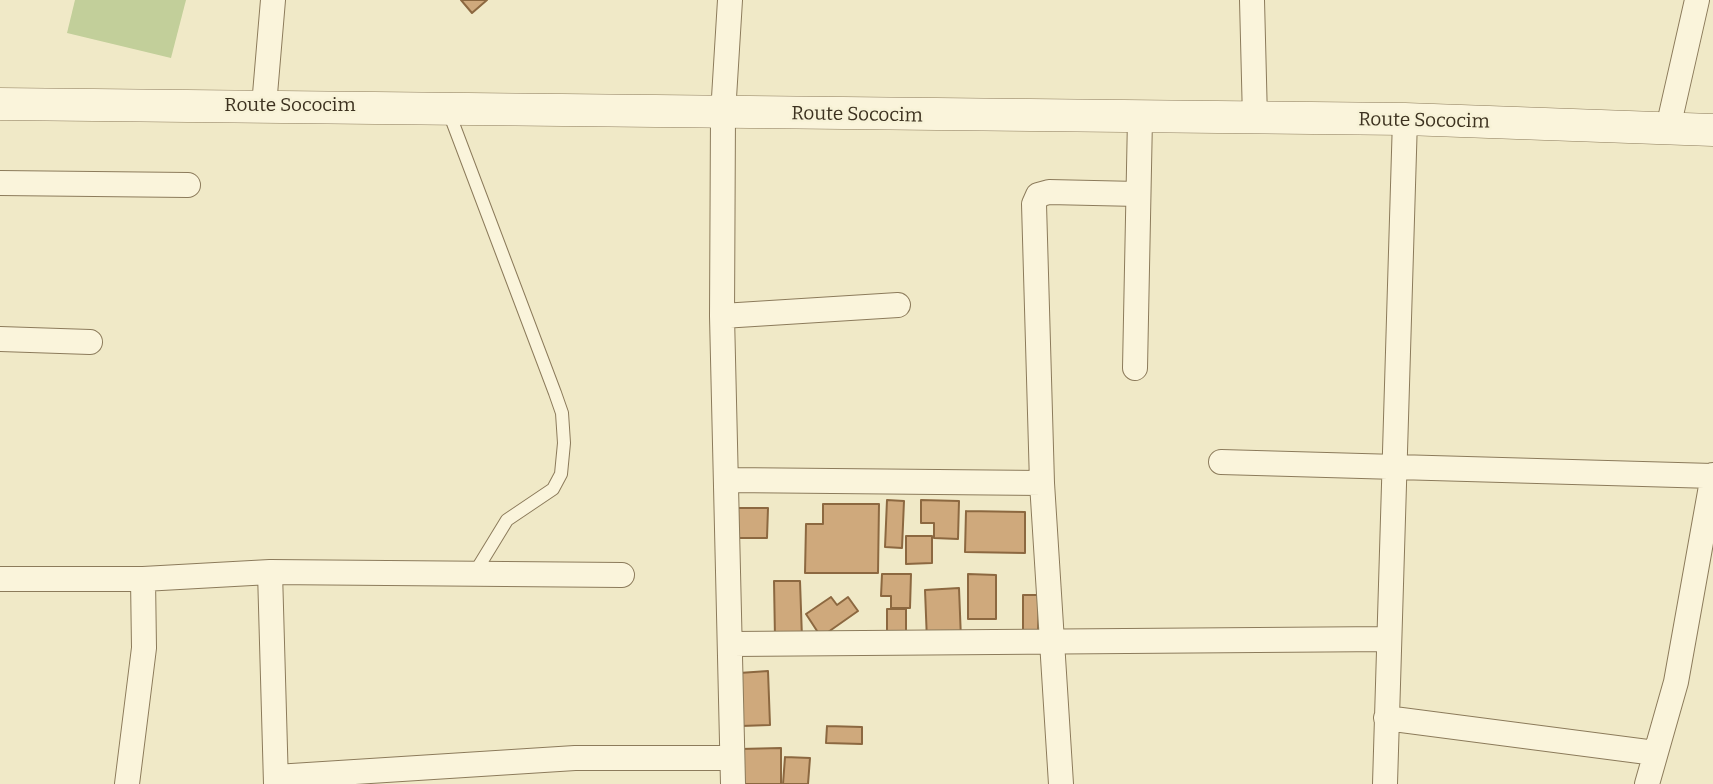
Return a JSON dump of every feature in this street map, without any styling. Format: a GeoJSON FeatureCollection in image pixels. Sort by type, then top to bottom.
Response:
{"type":"FeatureCollection","features":[{"type":"Feature","properties":{"kind":"street"},"geometry":{"type":"LineString","coordinates":[[264,106],[273,0]]}},
{"type":"Feature","properties":{"kind":"street"},"geometry":{"type":"LineString","coordinates":[[730,0],[723,114],[722,316],[732,644],[733,784]]}},
{"type":"Feature","properties":{"kind":"street"},"geometry":{"type":"LineString","coordinates":[[1252,0],[1255,119]]}},
{"type":"Feature","properties":{"kind":"street"},"geometry":{"type":"LineString","coordinates":[[1668,128],[1697,0]]}},
{"type":"Feature","properties":{"kind":"street","name":"Route Sococim"},"geometry":{"type":"LineString","coordinates":[[0,104],[447,107],[723,114],[1405,119],[1713,130]]}},
{"type":"Feature","properties":{"kind":"street"},"geometry":{"type":"LineString","coordinates":[[1135,368],[1140,118]]}},
{"type":"Feature","properties":{"kind":"street"},"geometry":{"type":"LineString","coordinates":[[1385,784],[1405,119]]}},
{"type":"Feature","properties":{"kind":"street"},"geometry":{"type":"LineString","coordinates":[[0,183],[188,185]]}},
{"type":"Feature","properties":{"kind":"street"},"geometry":{"type":"LineString","coordinates":[[1061,784],[1042,483],[1034,204],[1038,195],[1049,192],[1138,194]]}},
{"type":"Feature","properties":{"kind":"street"},"geometry":{"type":"LineString","coordinates":[[722,316],[898,304]]}},
{"type":"Feature","properties":{"kind":"street"},"geometry":{"type":"LineString","coordinates":[[0,339],[90,342]]}},
{"type":"Feature","properties":{"kind":"street"},"geometry":{"type":"LineString","coordinates":[[1221,462],[1713,476],[1676,682],[1647,784]]}},
{"type":"Feature","properties":{"kind":"street"},"geometry":{"type":"LineString","coordinates":[[728,480],[1042,483]]}},
{"type":"Feature","properties":{"kind":"street"},"geometry":{"type":"LineString","coordinates":[[270,572],[276,781],[575,758],[733,758]]}},
{"type":"Feature","properties":{"kind":"street"},"geometry":{"type":"LineString","coordinates":[[0,579],[144,579],[270,572],[622,575]]}},
{"type":"Feature","properties":{"kind":"street"},"geometry":{"type":"LineString","coordinates":[[127,784],[144,648],[144,579]]}},
{"type":"Feature","properties":{"kind":"street"},"geometry":{"type":"LineString","coordinates":[[732,644],[1389,639]]}},
{"type":"Feature","properties":{"kind":"street"},"geometry":{"type":"LineString","coordinates":[[1386,718],[1654,753]]}},
{"type":"Feature","properties":{"kind":"lane"},"geometry":{"type":"LineString","coordinates":[[447,107],[562,413],[564,443],[561,474],[553,489],[507,520],[474,574]]}},
{"type":"Feature","properties":{"kind":"green space"},"geometry":{"type":"Polygon","coordinates":[[[75,0],[186,0],[171,58],[67,33],[75,0]]]}},
{"type":"Feature","properties":{"kind":"building"},"geometry":{"type":"Polygon","coordinates":[[[461,0],[487,0],[472,13],[461,0]]]}},
{"type":"Feature","properties":{"kind":"building"},"geometry":{"type":"Polygon","coordinates":[[[887,500],[904,501],[902,548],[885,547],[887,500]]]}},
{"type":"Feature","properties":{"kind":"building"},"geometry":{"type":"Polygon","coordinates":[[[921,500],[959,501],[958,539],[934,538],[934,523],[921,523],[921,500]]]}},
{"type":"Feature","properties":{"kind":"building"},"geometry":{"type":"Polygon","coordinates":[[[823,504],[879,504],[878,573],[805,573],[806,524],[823,524],[823,504]]]}},
{"type":"Feature","properties":{"kind":"building"},"geometry":{"type":"Polygon","coordinates":[[[736,508],[768,508],[767,538],[736,538],[736,508]]]}},
{"type":"Feature","properties":{"kind":"building"},"geometry":{"type":"Polygon","coordinates":[[[966,511],[1025,512],[1025,553],[965,552],[966,511]]]}},
{"type":"Feature","properties":{"kind":"building"},"geometry":{"type":"Polygon","coordinates":[[[906,536],[932,536],[932,563],[906,564],[906,536]]]}},
{"type":"Feature","properties":{"kind":"building"},"geometry":{"type":"Polygon","coordinates":[[[882,574],[911,574],[910,608],[891,608],[891,596],[881,596],[882,574]]]}},
{"type":"Feature","properties":{"kind":"building"},"geometry":{"type":"Polygon","coordinates":[[[968,574],[996,575],[996,619],[968,619],[968,574]]]}},
{"type":"Feature","properties":{"kind":"building"},"geometry":{"type":"Polygon","coordinates":[[[774,581],[800,581],[802,638],[775,639],[774,581]]]}},
{"type":"Feature","properties":{"kind":"building"},"geometry":{"type":"Polygon","coordinates":[[[959,588],[961,639],[927,641],[925,590],[959,588]]]}},
{"type":"Feature","properties":{"kind":"building"},"geometry":{"type":"Polygon","coordinates":[[[1023,595],[1039,595],[1038,633],[1023,633],[1023,595]]]}},
{"type":"Feature","properties":{"kind":"building"},"geometry":{"type":"Polygon","coordinates":[[[831,597],[837,605],[848,597],[858,611],[821,637],[806,614],[831,597]]]}},
{"type":"Feature","properties":{"kind":"building"},"geometry":{"type":"Polygon","coordinates":[[[887,609],[906,609],[906,642],[887,642],[887,609]]]}},
{"type":"Feature","properties":{"kind":"building"},"geometry":{"type":"Polygon","coordinates":[[[768,671],[770,725],[741,726],[739,673],[768,671]]]}},
{"type":"Feature","properties":{"kind":"building"},"geometry":{"type":"Polygon","coordinates":[[[827,726],[862,727],[862,744],[826,743],[827,726]]]}},
{"type":"Feature","properties":{"kind":"building"},"geometry":{"type":"Polygon","coordinates":[[[781,748],[781,784],[740,784],[740,749],[781,748]]]}},
{"type":"Feature","properties":{"kind":"building"},"geometry":{"type":"Polygon","coordinates":[[[785,757],[810,758],[808,784],[783,784],[785,757]]]}}]}
